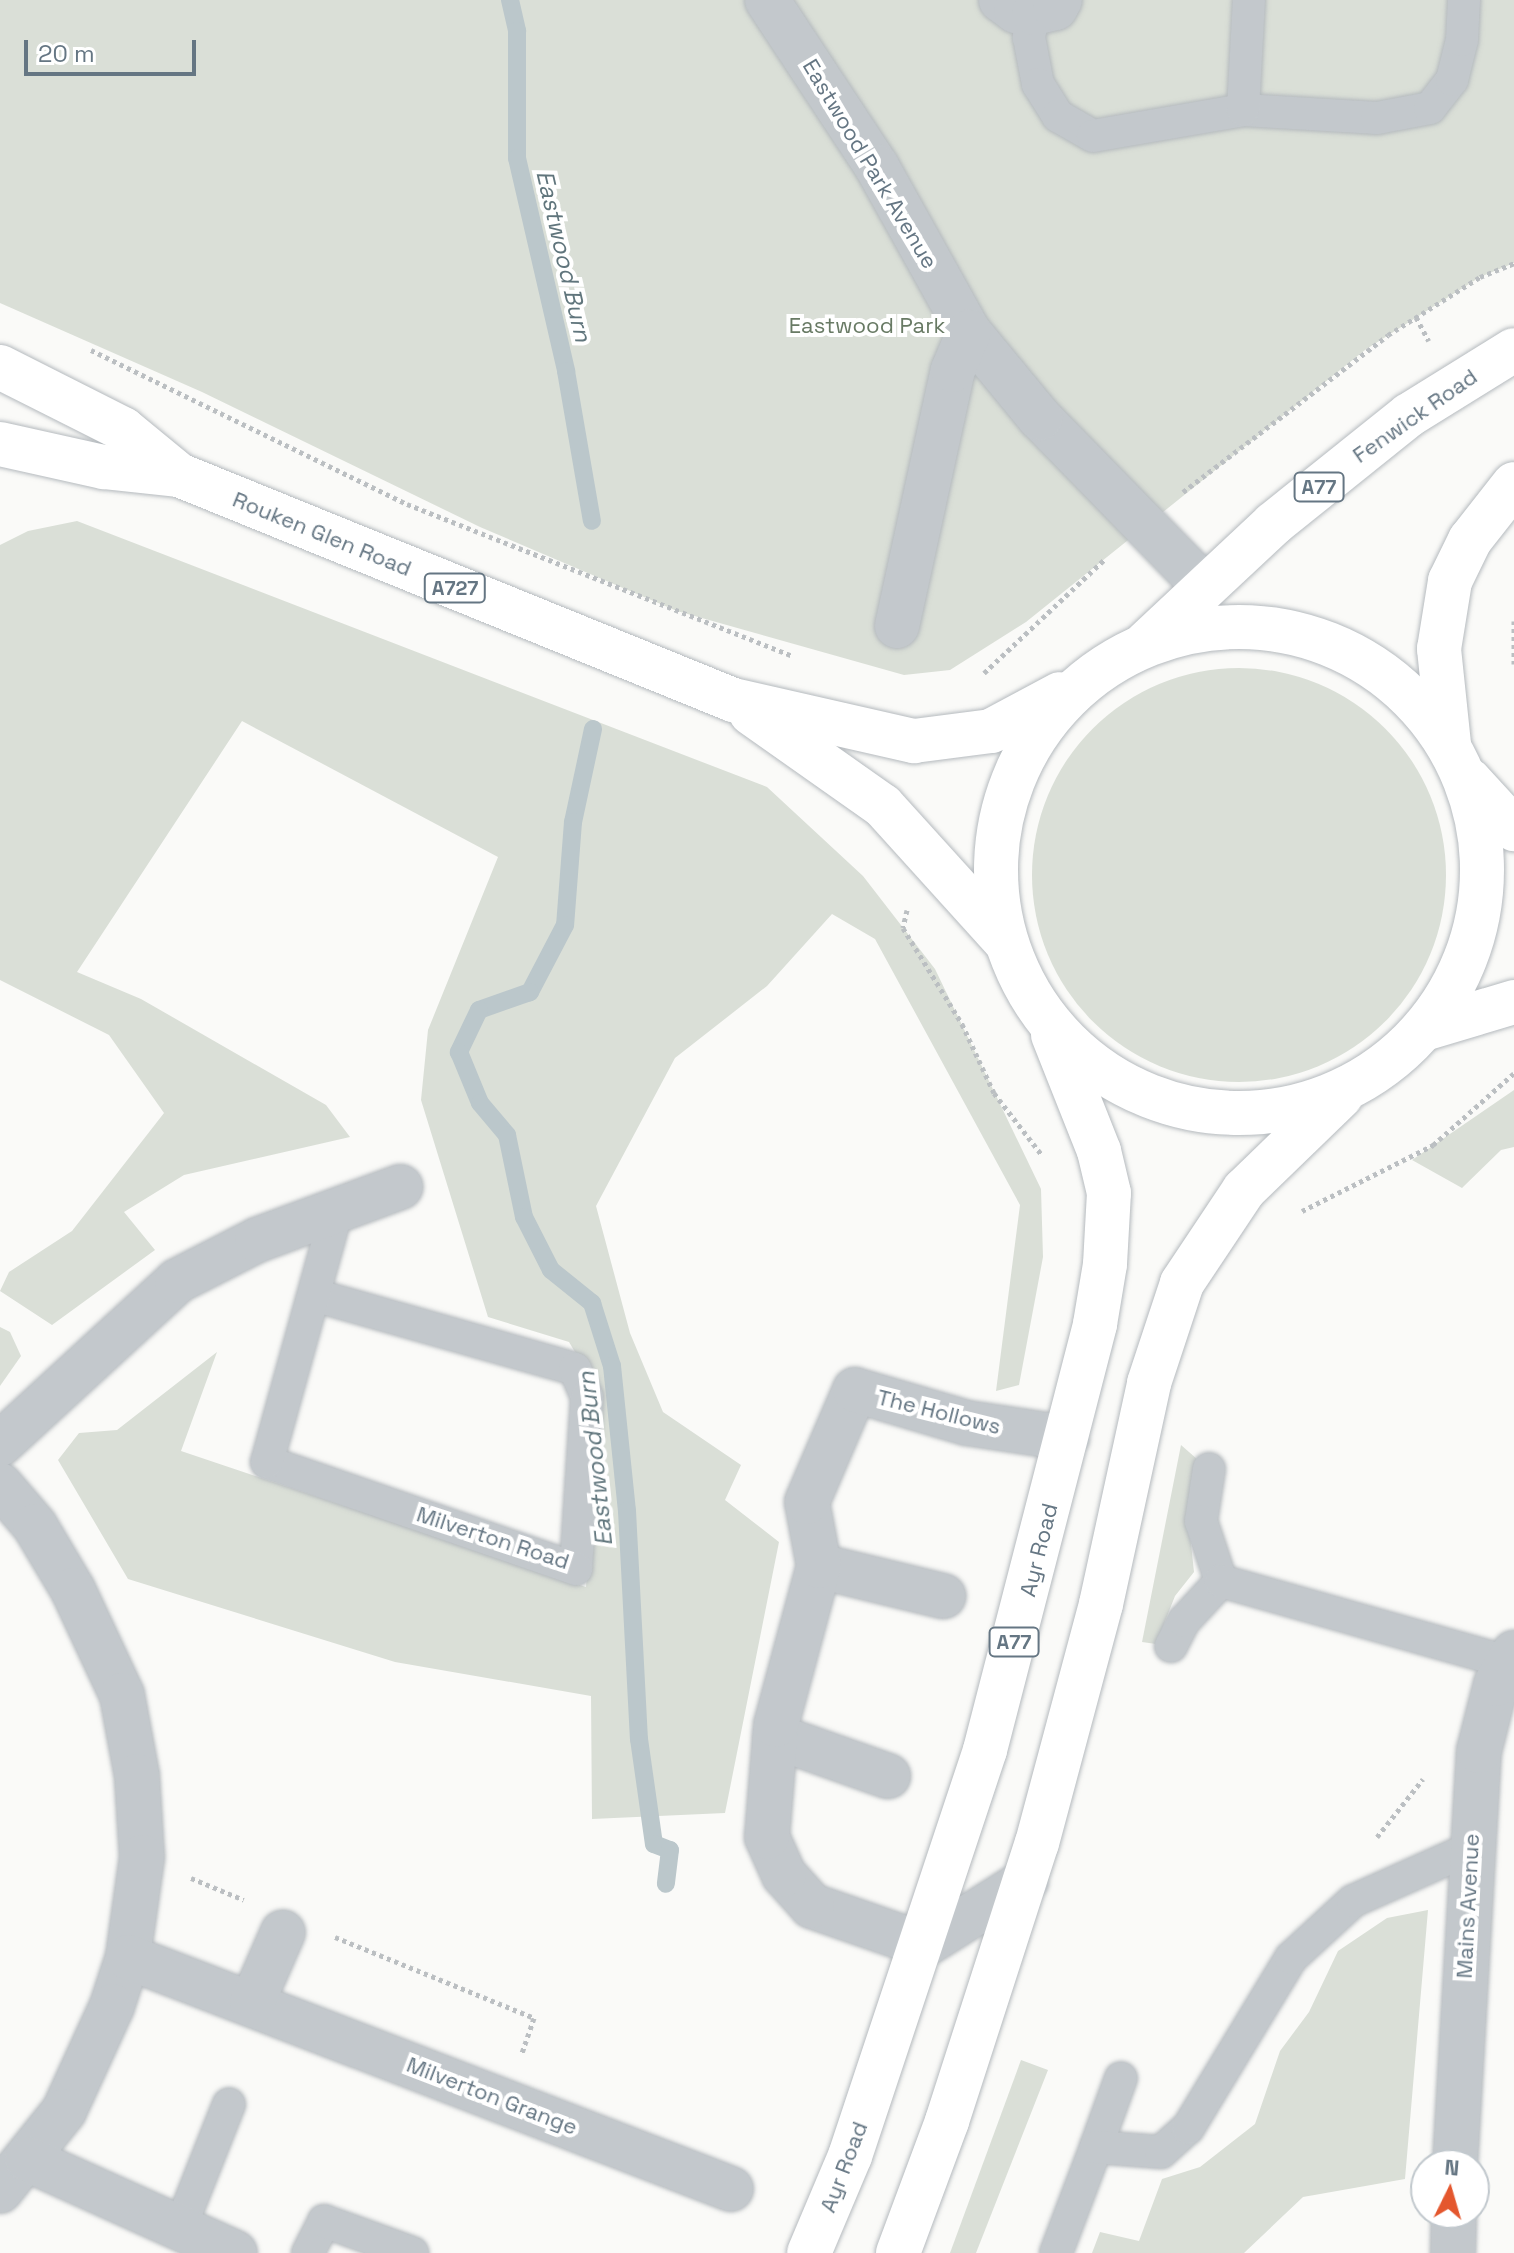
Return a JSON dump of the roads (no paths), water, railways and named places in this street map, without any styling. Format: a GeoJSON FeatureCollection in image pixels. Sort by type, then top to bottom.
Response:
{"type":"FeatureCollection","features":[{"type":"Feature","properties":{"kind":"main road","name":"Fenwick Road"},"geometry":{"type":"LineString","coordinates":[[1141,647],[1273,524],[1409,415],[1514,350]]}},
{"type":"Feature","properties":{"kind":"main road","name":"Rouken Glen Road"},"geometry":{"type":"LineString","coordinates":[[0,367],[123,429],[179,475]]}},
{"type":"Feature","properties":{"kind":"main road","name":"Rouken Glen Road"},"geometry":{"type":"LineString","coordinates":[[0,444],[104,467],[179,475],[733,700],[914,741],[947,740],[991,731],[1087,680]]}},
{"type":"Feature","properties":{"kind":"main road"},"geometry":{"type":"LineString","coordinates":[[898,2253],[1026,1881],[1101,1604],[1167,1324],[1182,1283],[1230,1208],[1351,1086],[1392,1060],[1424,1029],[1455,982],[1479,908],[1478,825],[1455,760],[1439,649],[1450,581],[1470,540],[1514,484]]}},
{"type":"Feature","properties":{"kind":"main road"},"geometry":{"type":"LineString","coordinates":[[1351,1086],[1283,1110],[1205,1112],[1125,1085],[1070,1046],[1047,1020],[1005,941],[995,878],[1005,801],[1032,742],[1087,680],[1141,647],[1193,632],[1238,627],[1308,637],[1377,670],[1412,700],[1455,760],[1514,829]]}},
{"type":"Feature","properties":{"kind":"main road","name":"Rouken Glen Road"},"geometry":{"type":"LineString","coordinates":[[733,700],[883,806],[922,845],[1005,941]]}},
{"type":"Feature","properties":{"kind":"main road"},"geometry":{"type":"LineString","coordinates":[[1424,1029],[1514,1002]]}},
{"type":"Feature","properties":{"kind":"main road","name":"Ayr Road"},"geometry":{"type":"LineString","coordinates":[[809,2253],[850,2156],[924,1945],[985,1750],[1067,1438],[1105,1264],[1109,1193],[1099,1151],[1047,1020]]}},
{"type":"Feature","properties":{"kind":"street","name":"Eastwood Park Avenue"},"geometry":{"type":"LineString","coordinates":[[767,0],[877,167],[969,332],[1040,418],[1141,525],[1205,587]]}},
{"type":"Feature","properties":{"kind":"street"},"geometry":{"type":"LineString","coordinates":[[897,626],[953,370],[969,332]]}},
{"type":"Feature","properties":{"kind":"street"},"geometry":{"type":"LineString","coordinates":[[0,1444],[177,1281],[257,1240],[336,1214],[400,1187]]}},
{"type":"Feature","properties":{"kind":"street","name":"The Hollows"},"geometry":{"type":"LineString","coordinates":[[924,1945],[812,1906],[784,1875],[767,1837],[775,1736],[819,1566],[807,1502],[855,1390],[967,1423],[1067,1438]]}},
{"type":"Feature","properties":{"kind":"street"},"geometry":{"type":"LineString","coordinates":[[0,1485],[35,1526],[73,1590],[122,1695],[137,1776],[142,1857],[128,1957],[64,2111],[14,2175],[180,2228],[235,2253]]}},
{"type":"Feature","properties":{"kind":"street"},"geometry":{"type":"LineString","coordinates":[[819,1566],[943,1596]]}},
{"type":"Feature","properties":{"kind":"street","name":"Mains Avenue"},"geometry":{"type":"LineString","coordinates":[[1456,2149],[1469,1849],[1486,1718],[1511,1658]]}},
{"type":"Feature","properties":{"kind":"street"},"geometry":{"type":"LineString","coordinates":[[775,1736],[888,1776]]}},
{"type":"Feature","properties":{"kind":"street"},"geometry":{"type":"LineString","coordinates":[[924,1945],[1026,1881]]}},
{"type":"Feature","properties":{"kind":"street"},"geometry":{"type":"LineString","coordinates":[[252,2003],[271,1919]]}},
{"type":"Feature","properties":{"kind":"street","name":"Milverton Grange"},"geometry":{"type":"LineString","coordinates":[[128,1957],[731,2189]]}},
{"type":"Feature","properties":{"kind":"street"},"geometry":{"type":"LineString","coordinates":[[1453,2253],[1454,2229]]}},
{"type":"Feature","properties":{"kind":"lane"},"geometry":{"type":"LineString","coordinates":[[1243,110],[1249,0]]}},
{"type":"Feature","properties":{"kind":"lane"},"geometry":{"type":"LineString","coordinates":[[1032,4],[1029,37],[1038,84],[1058,116],[1093,136],[1243,110],[1377,118],[1430,108],[1452,80],[1462,40],[1464,0]]}},
{"type":"Feature","properties":{"kind":"lane","name":"Milverton Road"},"geometry":{"type":"LineString","coordinates":[[314,1295],[575,1369],[587,1397],[576,1569],[267,1462],[336,1214]]}},
{"type":"Feature","properties":{"kind":"lane"},"geometry":{"type":"LineString","coordinates":[[1209,1469],[1201,1521],[1221,1581]]}},
{"type":"Feature","properties":{"kind":"lane"},"geometry":{"type":"LineString","coordinates":[[1171,1646],[1184,1621],[1221,1581]]}},
{"type":"Feature","properties":{"kind":"lane"},"geometry":{"type":"LineString","coordinates":[[1221,1581],[1511,1658]]}},
{"type":"Feature","properties":{"kind":"lane"},"geometry":{"type":"LineString","coordinates":[[1096,2147],[1161,2152],[1188,2128],[1291,1958],[1353,1901],[1469,1849]]}},
{"type":"Feature","properties":{"kind":"lane"},"geometry":{"type":"LineString","coordinates":[[1056,2253],[1121,2078]]}},
{"type":"Feature","properties":{"kind":"lane"},"geometry":{"type":"LineString","coordinates":[[180,2228],[229,2104]]}},
{"type":"Feature","properties":{"kind":"lane"},"geometry":{"type":"LineString","coordinates":[[308,2253],[324,2221],[412,2253]]}},
{"type":"Feature","properties":{"kind":"waterway","name":"Eastwood Burn"},"geometry":{"type":"LineString","coordinates":[[510,0],[517,31],[517,158],[566,371],[592,521]]}},
{"type":"Feature","properties":{"kind":"waterway","name":"Eastwood Burn"},"geometry":{"type":"LineString","coordinates":[[593,729],[573,822],[565,925],[530,992],[479,1010],[459,1052],[480,1103],[507,1135],[524,1217],[551,1270],[592,1303],[612,1366],[627,1511],[639,1739],[654,1844],[670,1850],[666,1884]]}},
{"type":"Feature","properties":{"kind":"park label","name":"Eastwood Park"},"geometry":{"type":"Point","coordinates":[867,326]}}]}
